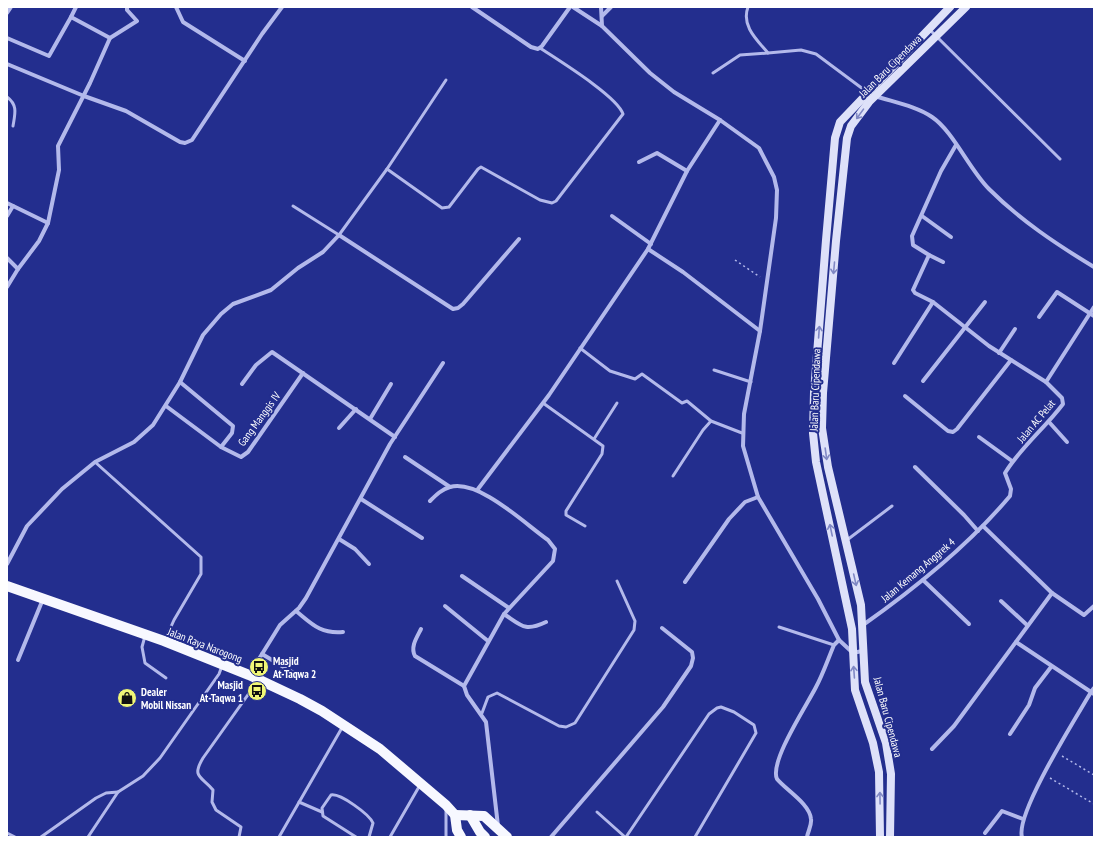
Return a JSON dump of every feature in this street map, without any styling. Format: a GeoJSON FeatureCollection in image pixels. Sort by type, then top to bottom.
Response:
{"type":"FeatureCollection","features":[{"type":"Feature","properties":{"kind":"main road","name":"Jalan Baru Cipendawa"},"geometry":{"type":"LineString","coordinates":[[890,837],[891,774],[886,743],[865,682],[862,651],[861,605],[828,467],[822,428],[823,393],[836,241],[847,138],[851,126],[871,94],[928,29],[950,7]]}},
{"type":"Feature","properties":{"kind":"main road","name":"Jalan Baru Cipendawa"},"geometry":{"type":"LineString","coordinates":[[880,837],[879,772],[874,743],[855,690],[852,629],[816,462],[813,433],[814,392],[835,138],[840,122],[936,37],[966,7]]}},
{"type":"Feature","properties":{"kind":"main road"},"geometry":{"type":"LineString","coordinates":[[826,240],[836,241]]}},
{"type":"Feature","properties":{"kind":"main road"},"geometry":{"type":"LineString","coordinates":[[814,392],[823,393]]}},
{"type":"Feature","properties":{"kind":"main road","name":"Jalan Raya Narogong"},"geometry":{"type":"LineString","coordinates":[[8,589],[44,599],[164,642],[249,675],[317,708],[380,749],[421,783],[455,815]]}},
{"type":"Feature","properties":{"kind":"main road"},"geometry":{"type":"LineString","coordinates":[[467,837],[459,834],[455,815],[484,816],[507,837]]}},
{"type":"Feature","properties":{"kind":"main road"},"geometry":{"type":"LineString","coordinates":[[470,815],[480,832],[485,837]]}},
{"type":"Feature","properties":{"kind":"street"},"geometry":{"type":"LineString","coordinates":[[7,13],[11,7]]}},
{"type":"Feature","properties":{"kind":"street"},"geometry":{"type":"LineString","coordinates":[[7,38],[49,56],[76,7]]}},
{"type":"Feature","properties":{"kind":"street"},"geometry":{"type":"LineString","coordinates":[[7,287],[18,269],[39,241],[48,223],[59,170],[58,146],[84,96],[110,38],[137,21],[127,10],[127,7]]}},
{"type":"Feature","properties":{"kind":"street"},"geometry":{"type":"LineString","coordinates":[[176,7],[183,22],[245,61]]}},
{"type":"Feature","properties":{"kind":"street"},"geometry":{"type":"LineString","coordinates":[[7,64],[84,96],[126,111],[180,142],[189,142],[192,140],[282,7]]}},
{"type":"Feature","properties":{"kind":"street"},"geometry":{"type":"LineString","coordinates":[[472,7],[531,47],[540,48],[572,7],[602,26],[650,73],[674,92],[720,120],[759,148],[774,177],[777,190],[776,218],[760,331],[744,414],[742,434],[745,455],[758,497],[818,599],[839,640],[853,653],[862,651]]}},
{"type":"Feature","properties":{"kind":"street"},"geometry":{"type":"LineString","coordinates":[[601,7],[602,26]]}},
{"type":"Feature","properties":{"kind":"street"},"geometry":{"type":"LineString","coordinates":[[602,16],[611,7]]}},
{"type":"Feature","properties":{"kind":"street"},"geometry":{"type":"LineString","coordinates":[[71,17],[110,38]]}},
{"type":"Feature","properties":{"kind":"street"},"geometry":{"type":"LineString","coordinates":[[871,94],[933,117],[956,144],[973,172],[1002,201],[1034,228],[1094,267]]}},
{"type":"Feature","properties":{"kind":"street"},"geometry":{"type":"LineString","coordinates":[[478,490],[543,403],[648,249],[688,171],[720,120]]}},
{"type":"Feature","properties":{"kind":"street"},"geometry":{"type":"LineString","coordinates":[[943,262],[913,246],[911,241],[941,171],[956,144]]}},
{"type":"Feature","properties":{"kind":"street"},"geometry":{"type":"LineString","coordinates":[[638,162],[657,153],[688,171]]}},
{"type":"Feature","properties":{"kind":"street"},"geometry":{"type":"LineString","coordinates":[[7,203],[48,223]]}},
{"type":"Feature","properties":{"kind":"street"},"geometry":{"type":"LineString","coordinates":[[7,216],[13,206]]}},
{"type":"Feature","properties":{"kind":"street"},"geometry":{"type":"LineString","coordinates":[[612,216],[651,244]]}},
{"type":"Feature","properties":{"kind":"street"},"geometry":{"type":"LineString","coordinates":[[922,216],[950,237]]}},
{"type":"Feature","properties":{"kind":"street"},"geometry":{"type":"LineString","coordinates":[[7,564],[27,526],[36,515],[76,476],[95,462],[143,435],[153,425],[180,382],[203,335],[221,314],[234,304],[271,290],[298,268],[323,252],[339,235],[453,309],[458,308],[463,304],[519,239]]}},
{"type":"Feature","properties":{"kind":"street"},"geometry":{"type":"LineString","coordinates":[[648,249],[683,272],[760,331]]}},
{"type":"Feature","properties":{"kind":"street"},"geometry":{"type":"LineString","coordinates":[[929,255],[913,290],[915,293],[933,302],[999,353],[1046,382]]}},
{"type":"Feature","properties":{"kind":"street"},"geometry":{"type":"LineString","coordinates":[[7,258],[18,269]]}},
{"type":"Feature","properties":{"kind":"street"},"geometry":{"type":"LineString","coordinates":[[1039,317],[1057,292],[1092,315]]}},
{"type":"Feature","properties":{"kind":"street"},"geometry":{"type":"LineString","coordinates":[[894,363],[933,302]]}},
{"type":"Feature","properties":{"kind":"street"},"geometry":{"type":"LineString","coordinates":[[923,381],[985,302]]}},
{"type":"Feature","properties":{"kind":"street","name":"Jalan AC Pelat"},"geometry":{"type":"LineString","coordinates":[[983,526],[1012,493],[1005,475],[1012,461],[1049,422],[1064,401],[1046,382],[1092,315],[1094,307]]}},
{"type":"Feature","properties":{"kind":"street"},"geometry":{"type":"LineString","coordinates":[[999,353],[1015,329]]}},
{"type":"Feature","properties":{"kind":"street"},"geometry":{"type":"LineString","coordinates":[[242,384],[256,366],[272,352],[395,437]]}},
{"type":"Feature","properties":{"kind":"street"},"geometry":{"type":"LineString","coordinates":[[905,396],[948,431],[953,432],[957,429],[1011,360]]}},
{"type":"Feature","properties":{"kind":"street"},"geometry":{"type":"LineString","coordinates":[[249,675],[280,625],[296,611],[306,598],[395,437],[443,363]]}},
{"type":"Feature","properties":{"kind":"street","name":"Gang Manggis IV"},"geometry":{"type":"LineString","coordinates":[[166,406],[221,447],[241,457],[248,452],[303,373]]}},
{"type":"Feature","properties":{"kind":"street","name":"Gang Manggis IV"},"geometry":{"type":"LineString","coordinates":[[180,382],[232,424],[234,430],[221,447]]}},
{"type":"Feature","properties":{"kind":"street"},"geometry":{"type":"LineString","coordinates":[[370,419],[391,384]]}},
{"type":"Feature","properties":{"kind":"street"},"geometry":{"type":"LineString","coordinates":[[339,428],[356,409]]}},
{"type":"Feature","properties":{"kind":"street"},"geometry":{"type":"LineString","coordinates":[[1049,422],[1067,442]]}},
{"type":"Feature","properties":{"kind":"street"},"geometry":{"type":"LineString","coordinates":[[978,437],[1012,461]]}},
{"type":"Feature","properties":{"kind":"street"},"geometry":{"type":"LineString","coordinates":[[405,457],[450,487]]}},
{"type":"Feature","properties":{"kind":"street"},"geometry":{"type":"LineString","coordinates":[[915,467],[964,515],[978,531]]}},
{"type":"Feature","properties":{"kind":"street"},"geometry":{"type":"LineString","coordinates":[[430,501],[442,491],[450,487],[462,486],[478,490],[548,540],[555,549],[553,561],[504,614],[488,640],[464,686]]}},
{"type":"Feature","properties":{"kind":"street"},"geometry":{"type":"LineString","coordinates":[[685,582],[728,519],[745,502],[758,497]]}},
{"type":"Feature","properties":{"kind":"street"},"geometry":{"type":"LineString","coordinates":[[361,499],[422,538]]}},
{"type":"Feature","properties":{"kind":"street"},"geometry":{"type":"LineString","coordinates":[[983,526],[1052,593],[1084,615],[1094,606]]}},
{"type":"Feature","properties":{"kind":"street","name":"Jalan Kemang Anggrek 4"},"geometry":{"type":"LineString","coordinates":[[862,625],[923,580],[983,526]]}},
{"type":"Feature","properties":{"kind":"street"},"geometry":{"type":"LineString","coordinates":[[339,539],[355,549],[369,564]]}},
{"type":"Feature","properties":{"kind":"street"},"geometry":{"type":"LineString","coordinates":[[462,576],[509,608]]}},
{"type":"Feature","properties":{"kind":"street"},"geometry":{"type":"LineString","coordinates":[[923,580],[969,624]]}},
{"type":"Feature","properties":{"kind":"street"},"geometry":{"type":"LineString","coordinates":[[932,749],[954,726],[1052,593]]}},
{"type":"Feature","properties":{"kind":"street"},"geometry":{"type":"LineString","coordinates":[[18,660],[44,599]]}},
{"type":"Feature","properties":{"kind":"street"},"geometry":{"type":"LineString","coordinates":[[1001,601],[1027,625]]}},
{"type":"Feature","properties":{"kind":"street"},"geometry":{"type":"LineString","coordinates":[[445,606],[488,640]]}},
{"type":"Feature","properties":{"kind":"street"},"geometry":{"type":"LineString","coordinates":[[296,611],[315,627],[325,632],[343,632]]}},
{"type":"Feature","properties":{"kind":"street"},"geometry":{"type":"LineString","coordinates":[[504,614],[526,628],[533,628],[546,622]]}},
{"type":"Feature","properties":{"kind":"street"},"geometry":{"type":"LineString","coordinates":[[551,837],[663,707],[691,666],[693,658],[692,652],[662,628]]}},
{"type":"Feature","properties":{"kind":"street"},"geometry":{"type":"LineString","coordinates":[[421,629],[414,646],[414,654],[464,686],[469,699],[482,713],[485,719],[489,737],[498,829]]}},
{"type":"Feature","properties":{"kind":"street"},"geometry":{"type":"LineString","coordinates":[[806,837],[811,824],[810,814],[792,792],[777,779],[775,770],[785,744],[816,687],[834,645],[839,640]]}},
{"type":"Feature","properties":{"kind":"street"},"geometry":{"type":"LineString","coordinates":[[1016,642],[1051,667],[1092,693]]}},
{"type":"Feature","properties":{"kind":"street"},"geometry":{"type":"LineString","coordinates":[[262,654],[302,678]]}},
{"type":"Feature","properties":{"kind":"street"},"geometry":{"type":"LineString","coordinates":[[1010,734],[1029,705],[1035,688],[1051,667]]}},
{"type":"Feature","properties":{"kind":"street"},"geometry":{"type":"LineString","coordinates":[[1022,837],[1023,819],[1044,774],[1055,752],[1094,688]]}},
{"type":"Feature","properties":{"kind":"street"},"geometry":{"type":"LineString","coordinates":[[984,833],[1002,811],[1023,819]]}},
{"type":"Feature","properties":{"kind":"lane"},"geometry":{"type":"LineString","coordinates":[[748,7],[746,18],[748,26],[752,34],[768,53]]}},
{"type":"Feature","properties":{"kind":"lane"},"geometry":{"type":"LineString","coordinates":[[928,29],[1060,159]]}},
{"type":"Feature","properties":{"kind":"lane"},"geometry":{"type":"LineString","coordinates":[[387,169],[442,208],[449,207],[478,169],[482,167],[540,200],[552,203],[556,201],[623,114],[622,109],[604,94],[540,48]]}},
{"type":"Feature","properties":{"kind":"lane"},"geometry":{"type":"LineString","coordinates":[[713,73],[740,55],[808,51],[816,54],[871,94]]}},
{"type":"Feature","properties":{"kind":"lane"},"geometry":{"type":"LineString","coordinates":[[293,206],[339,235],[387,169],[446,80]]}},
{"type":"Feature","properties":{"kind":"lane"},"geometry":{"type":"LineString","coordinates":[[7,97],[14,104],[16,110],[13,126]]}},
{"type":"Feature","properties":{"kind":"lane"},"geometry":{"type":"LineString","coordinates":[[580,348],[610,371],[635,379],[642,374],[682,403],[687,401],[711,421],[742,434]]}},
{"type":"Feature","properties":{"kind":"lane"},"geometry":{"type":"LineString","coordinates":[[714,370],[751,382]]}},
{"type":"Feature","properties":{"kind":"lane"},"geometry":{"type":"LineString","coordinates":[[543,403],[603,446],[602,454],[566,511],[566,514],[585,526]]}},
{"type":"Feature","properties":{"kind":"lane"},"geometry":{"type":"LineString","coordinates":[[594,440],[617,403]]}},
{"type":"Feature","properties":{"kind":"lane"},"geometry":{"type":"LineString","coordinates":[[673,476],[703,430],[711,421]]}},
{"type":"Feature","properties":{"kind":"lane"},"geometry":{"type":"LineString","coordinates":[[95,462],[198,552],[201,557],[201,574],[174,620],[164,642]]}},
{"type":"Feature","properties":{"kind":"lane"},"geometry":{"type":"LineString","coordinates":[[846,540],[892,506]]}},
{"type":"Feature","properties":{"kind":"lane"},"geometry":{"type":"LineString","coordinates":[[482,713],[488,697],[497,694],[559,726],[566,727],[575,723],[634,630],[634,621],[617,581]]}},
{"type":"Feature","properties":{"kind":"lane"},"geometry":{"type":"LineString","coordinates":[[779,627],[834,645]]}},
{"type":"Feature","properties":{"kind":"lane"},"geometry":{"type":"LineString","coordinates":[[145,635],[142,648],[145,663],[166,678]]}},
{"type":"Feature","properties":{"kind":"lane"},"geometry":{"type":"LineString","coordinates":[[88,837],[118,792],[143,776],[160,758],[219,674],[222,665]]}},
{"type":"Feature","properties":{"kind":"lane"},"geometry":{"type":"LineString","coordinates":[[239,837],[241,827],[216,810],[212,802],[213,790],[198,776],[197,771],[203,758],[259,680]]}},
{"type":"Feature","properties":{"kind":"lane"},"geometry":{"type":"LineString","coordinates":[[597,812],[626,837],[709,714],[716,708],[727,709],[754,725],[756,733],[695,837]]}},
{"type":"Feature","properties":{"kind":"lane"},"geometry":{"type":"LineString","coordinates":[[279,837],[344,725]]}},
{"type":"Feature","properties":{"kind":"lane"},"geometry":{"type":"LineString","coordinates":[[390,837],[421,783]]}},
{"type":"Feature","properties":{"kind":"lane"},"geometry":{"type":"LineString","coordinates":[[42,837],[96,798],[106,793],[118,792]]}},
{"type":"Feature","properties":{"kind":"lane"},"geometry":{"type":"LineString","coordinates":[[322,812],[328,797],[332,795],[338,796],[369,816],[373,823],[369,837]]}},
{"type":"Feature","properties":{"kind":"lane"},"geometry":{"type":"LineString","coordinates":[[299,802],[322,812],[323,816],[331,823],[356,837]]}},
{"type":"Feature","properties":{"kind":"lane"},"geometry":{"type":"LineString","coordinates":[[446,805],[446,837]]}},
{"type":"Feature","properties":{"kind":"lane"},"geometry":{"type":"LineString","coordinates":[[7,833],[15,837]]}},
{"type":"Feature","properties":{"kind":"path"},"geometry":{"type":"LineString","coordinates":[[735,260],[767,282]]}},
{"type":"Feature","properties":{"kind":"path"},"geometry":{"type":"LineString","coordinates":[[1055,752],[1094,775]]}},
{"type":"Feature","properties":{"kind":"path"},"geometry":{"type":"LineString","coordinates":[[1044,774],[1094,804]]}},
{"type":"Feature","properties":{"kind":"place","name":"Masjid At-Taqwa 2"},"geometry":{"type":"Point","coordinates":[259,667]}},
{"type":"Feature","properties":{"kind":"place","name":"Masjid At-Taqwa 1"},"geometry":{"type":"Point","coordinates":[257,691]}},
{"type":"Feature","properties":{"kind":"place","name":"Dealer Mobil Nissan"},"geometry":{"type":"Point","coordinates":[127,698]}}]}
